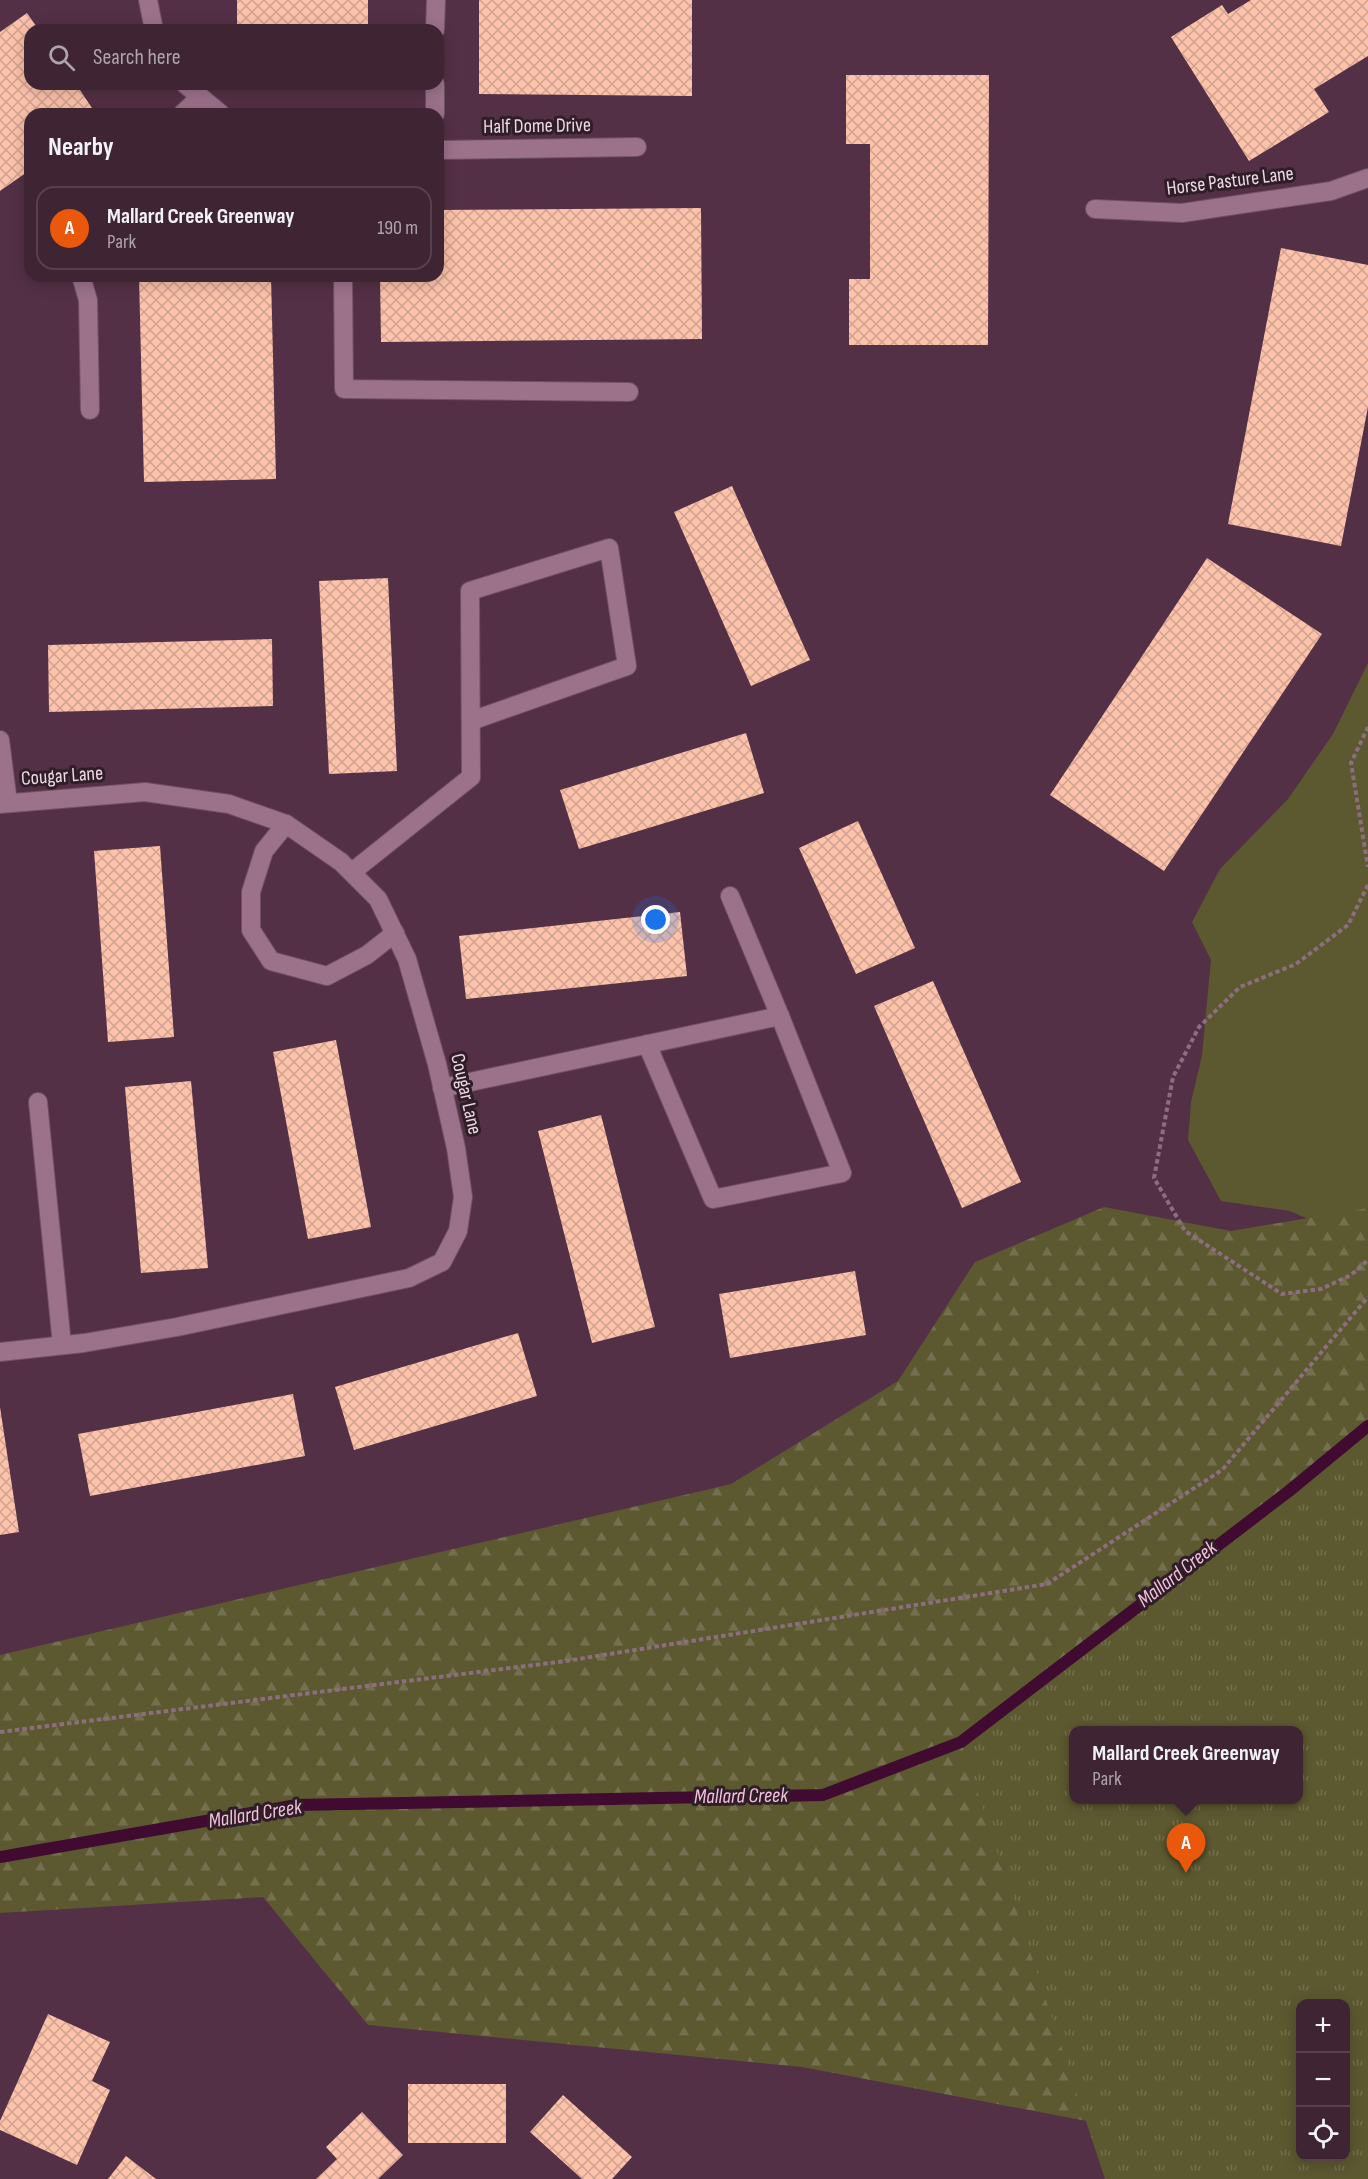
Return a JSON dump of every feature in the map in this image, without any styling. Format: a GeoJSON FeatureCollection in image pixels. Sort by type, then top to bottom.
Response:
{"type":"FeatureCollection","features":[{"type":"Feature","properties":{"kind":"street"},"geometry":{"type":"LineString","coordinates":[[148,0],[153,24]]}},
{"type":"Feature","properties":{"kind":"street"},"geometry":{"type":"LineString","coordinates":[[435,24],[436,0]]}},
{"type":"Feature","properties":{"kind":"street"},"geometry":{"type":"LineString","coordinates":[[192,90],[214,108]]}},
{"type":"Feature","properties":{"kind":"street"},"geometry":{"type":"LineString","coordinates":[[435,90],[435,108]]}},
{"type":"Feature","properties":{"kind":"street"},"geometry":{"type":"LineString","coordinates":[[188,108],[200,97]]}},
{"type":"Feature","properties":{"kind":"street","name":"Half Dome Drive"},"geometry":{"type":"LineString","coordinates":[[444,150],[637,147]]}},
{"type":"Feature","properties":{"kind":"street","name":"Horse Pasture Lane"},"geometry":{"type":"LineString","coordinates":[[1095,209],[1182,213],[1331,191],[1368,178]]}},
{"type":"Feature","properties":{"kind":"street"},"geometry":{"type":"LineString","coordinates":[[82,282],[87,300],[90,410]]}},
{"type":"Feature","properties":{"kind":"street"},"geometry":{"type":"LineString","coordinates":[[343,282],[344,389],[629,392]]}},
{"type":"Feature","properties":{"kind":"street"},"geometry":{"type":"LineString","coordinates":[[352,872],[471,777],[470,591],[609,548],[627,666],[471,721]]}},
{"type":"Feature","properties":{"kind":"street"},"geometry":{"type":"LineString","coordinates":[[0,740],[4,803]]}},
{"type":"Feature","properties":{"kind":"street","name":"Cougar Lane"},"geometry":{"type":"LineString","coordinates":[[0,1352],[177,1327],[409,1278],[442,1262],[458,1231],[463,1197],[456,1148],[442,1088],[407,959],[378,898],[341,862],[286,824],[229,804],[146,792],[4,803]]}},
{"type":"Feature","properties":{"kind":"street"},"geometry":{"type":"LineString","coordinates":[[286,824],[264,851],[251,892],[252,930],[271,961],[327,976],[367,955],[395,933]]}},
{"type":"Feature","properties":{"kind":"street"},"geometry":{"type":"LineString","coordinates":[[647,1044],[713,1199],[842,1173],[730,896]]}},
{"type":"Feature","properties":{"kind":"street"},"geometry":{"type":"LineString","coordinates":[[442,1088],[780,1016]]}},
{"type":"Feature","properties":{"kind":"street"},"geometry":{"type":"LineString","coordinates":[[38,1102],[62,1345]]}},
{"type":"Feature","properties":{"kind":"path"},"geometry":{"type":"LineString","coordinates":[[1368,727],[1351,764],[1368,867]]}},
{"type":"Feature","properties":{"kind":"path"},"geometry":{"type":"LineString","coordinates":[[1368,885],[1348,925],[1296,964],[1240,987],[1199,1027],[1173,1077],[1154,1178],[1185,1231],[1282,1294],[1321,1289],[1351,1275],[1368,1260]]}},
{"type":"Feature","properties":{"kind":"path"},"geometry":{"type":"LineString","coordinates":[[0,1732],[566,1661],[1047,1584],[1222,1470],[1368,1297]]}},
{"type":"Feature","properties":{"kind":"green space"},"geometry":{"type":"Polygon","coordinates":[[[1368,663],[1368,1245],[1290,1211],[1221,1201],[1188,1140],[1191,1102],[1202,1055],[1211,960],[1192,922],[1220,869],[1288,799],[1333,734],[1368,663]]]}},
{"type":"Feature","properties":{"kind":"green space"},"geometry":{"type":"Polygon","coordinates":[[[1104,1207],[1231,1231],[1368,1208],[1368,2179],[1092,2122],[802,2067],[368,2025],[263,1897],[0,1913],[0,1655],[731,1484],[898,1381],[975,1262],[1104,1207]]]}},
{"type":"Feature","properties":{"kind":"green space"},"geometry":{"type":"Polygon","coordinates":[[[1368,1426],[1368,2179],[1105,2179],[961,1742],[1289,1491],[1368,1426]]]}},
{"type":"Feature","properties":{"kind":"building"},"geometry":{"type":"Polygon","coordinates":[[[237,0],[368,0],[368,24],[237,24],[237,0]]]}},
{"type":"Feature","properties":{"kind":"building"},"geometry":{"type":"Polygon","coordinates":[[[479,0],[692,0],[692,96],[479,94],[479,0]]]}},
{"type":"Feature","properties":{"kind":"building"},"geometry":{"type":"Polygon","coordinates":[[[1251,0],[1368,0],[1368,56],[1314,89],[1329,112],[1249,161],[1171,37],[1222,5],[1228,14],[1251,0]]]}},
{"type":"Feature","properties":{"kind":"building"},"geometry":{"type":"Polygon","coordinates":[[[27,13],[35,24],[24,24],[24,90],[80,90],[92,108],[24,108],[24,174],[0,191],[0,32],[27,13]]]}},
{"type":"Feature","properties":{"kind":"building"},"geometry":{"type":"Polygon","coordinates":[[[846,75],[989,75],[988,345],[849,345],[849,279],[870,279],[870,144],[846,144],[846,75]]]}},
{"type":"Feature","properties":{"kind":"building"},"geometry":{"type":"Polygon","coordinates":[[[701,208],[702,339],[381,342],[380,282],[444,282],[444,210],[701,208]]]}},
{"type":"Feature","properties":{"kind":"building"},"geometry":{"type":"Polygon","coordinates":[[[1281,248],[1368,265],[1368,407],[1341,546],[1228,524],[1281,248]]]}},
{"type":"Feature","properties":{"kind":"building"},"geometry":{"type":"Polygon","coordinates":[[[139,282],[271,282],[276,479],[144,482],[139,282]]]}},
{"type":"Feature","properties":{"kind":"building"},"geometry":{"type":"Polygon","coordinates":[[[732,486],[810,660],[751,686],[674,512],[732,486]]]}},
{"type":"Feature","properties":{"kind":"building"},"geometry":{"type":"Polygon","coordinates":[[[1207,558],[1322,634],[1164,871],[1050,795],[1207,558]]]}},
{"type":"Feature","properties":{"kind":"building"},"geometry":{"type":"Polygon","coordinates":[[[388,578],[397,771],[329,774],[319,581],[388,578]]]}},
{"type":"Feature","properties":{"kind":"building"},"geometry":{"type":"Polygon","coordinates":[[[272,639],[273,706],[49,712],[48,645],[272,639]]]}},
{"type":"Feature","properties":{"kind":"building"},"geometry":{"type":"Polygon","coordinates":[[[746,733],[764,793],[579,849],[560,790],[746,733]]]}},
{"type":"Feature","properties":{"kind":"building"},"geometry":{"type":"Polygon","coordinates":[[[858,821],[915,948],[856,974],[799,848],[858,821]]]}},
{"type":"Feature","properties":{"kind":"building"},"geometry":{"type":"Polygon","coordinates":[[[160,846],[174,1037],[108,1042],[94,851],[160,846]]]}},
{"type":"Feature","properties":{"kind":"building"},"geometry":{"type":"Polygon","coordinates":[[[680,912],[687,976],[466,999],[459,936],[680,912]]]}},
{"type":"Feature","properties":{"kind":"building"},"geometry":{"type":"Polygon","coordinates":[[[933,981],[1021,1182],[962,1208],[874,1006],[933,981]]]}},
{"type":"Feature","properties":{"kind":"building"},"geometry":{"type":"Polygon","coordinates":[[[336,1040],[371,1227],[308,1239],[273,1052],[336,1040]]]}},
{"type":"Feature","properties":{"kind":"building"},"geometry":{"type":"Polygon","coordinates":[[[191,1081],[208,1268],[141,1273],[125,1087],[191,1081]]]}},
{"type":"Feature","properties":{"kind":"building"},"geometry":{"type":"Polygon","coordinates":[[[601,1115],[655,1327],[592,1343],[538,1131],[601,1115]]]}},
{"type":"Feature","properties":{"kind":"building"},"geometry":{"type":"Polygon","coordinates":[[[855,1271],[866,1335],[730,1358],[719,1294],[855,1271]]]}},
{"type":"Feature","properties":{"kind":"building"},"geometry":{"type":"Polygon","coordinates":[[[518,1333],[537,1396],[354,1450],[335,1387],[518,1333]]]}},
{"type":"Feature","properties":{"kind":"building"},"geometry":{"type":"Polygon","coordinates":[[[293,1394],[305,1456],[90,1496],[78,1434],[293,1394]]]}},
{"type":"Feature","properties":{"kind":"building"},"geometry":{"type":"Polygon","coordinates":[[[0,1407],[19,1532],[0,1535],[0,1407]]]}},
{"type":"Feature","properties":{"kind":"building"},"geometry":{"type":"Polygon","coordinates":[[[48,2014],[110,2042],[92,2081],[110,2090],[77,2165],[0,2130],[0,2121],[48,2014]]]}},
{"type":"Feature","properties":{"kind":"building"},"geometry":{"type":"Polygon","coordinates":[[[408,2084],[506,2084],[506,2143],[408,2143],[408,2084]]]}},
{"type":"Feature","properties":{"kind":"building"},"geometry":{"type":"Polygon","coordinates":[[[563,2095],[632,2157],[612,2179],[582,2179],[530,2132],[563,2095]]]}},
{"type":"Feature","properties":{"kind":"building"},"geometry":{"type":"Polygon","coordinates":[[[362,2112],[403,2155],[378,2179],[316,2179],[337,2159],[326,2147],[362,2112]]]}},
{"type":"Feature","properties":{"kind":"building"},"geometry":{"type":"Polygon","coordinates":[[[126,2156],[156,2179],[108,2179],[126,2156]]]}},
{"type":"Feature","properties":{"kind":"waterway","name":"Mallard Creek"},"geometry":{"type":"LineString","coordinates":[[0,1857],[297,1805],[823,1795],[961,1742],[1289,1491],[1368,1426]]}},
{"type":"Feature","properties":{"kind":"place","name":"Mallard Creek Greenway"},"geometry":{"type":"Point","coordinates":[1186,1873]}}]}
